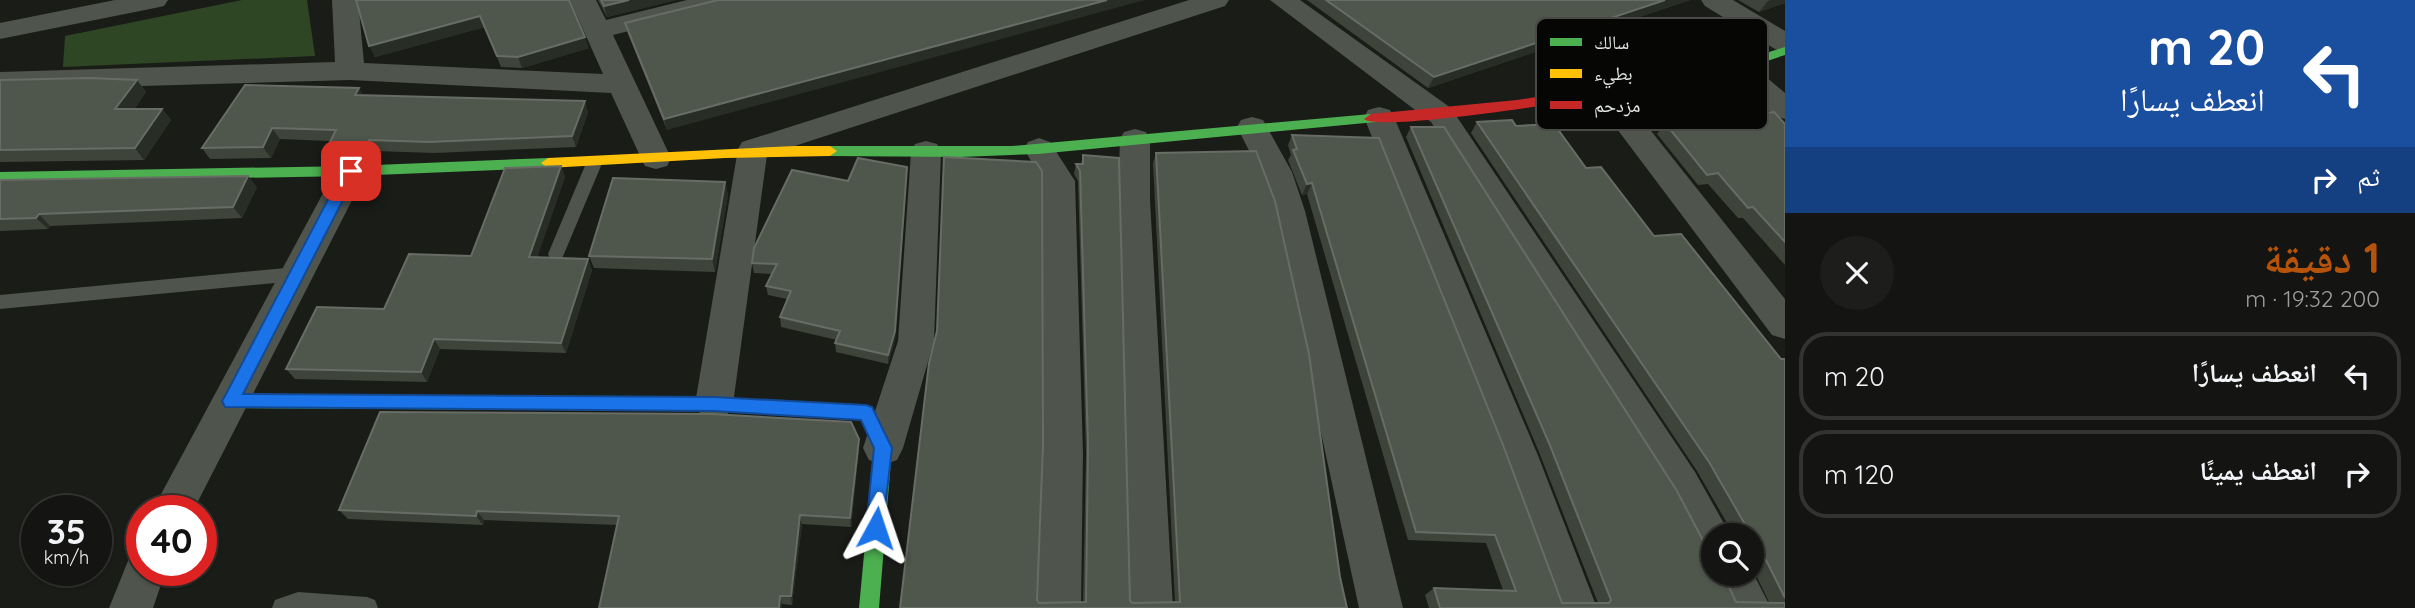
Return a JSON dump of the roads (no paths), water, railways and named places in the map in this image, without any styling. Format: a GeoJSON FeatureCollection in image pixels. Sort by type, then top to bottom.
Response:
{"type":"FeatureCollection","features":[{"type":"Feature","properties":{"kind":"street"},"geometry":{"type":"LineString","coordinates":[[0,31],[44,11],[155,0]]}},
{"type":"Feature","properties":{"kind":"street"},"geometry":{"type":"LineString","coordinates":[[345,0],[350,71]]}},
{"type":"Feature","properties":{"kind":"street"},"geometry":{"type":"LineString","coordinates":[[583,0],[656,158]]}},
{"type":"Feature","properties":{"kind":"street"},"geometry":{"type":"LineString","coordinates":[[597,30],[720,0]]}},
{"type":"Feature","properties":{"kind":"street"},"geometry":{"type":"LineString","coordinates":[[1283,0],[1441,115],[1681,485],[1702,523]]}},
{"type":"Feature","properties":{"kind":"street"},"geometry":{"type":"LineString","coordinates":[[1714,0],[1744,18]]}},
{"type":"Feature","properties":{"kind":"street"},"geometry":{"type":"LineString","coordinates":[[753,149],[1208,1]]}},
{"type":"Feature","properties":{"kind":"street"},"geometry":{"type":"LineString","coordinates":[[1768,33],[1785,43]]}},
{"type":"Feature","properties":{"kind":"street"},"geometry":{"type":"LineString","coordinates":[[1768,57],[1785,51]]}},
{"type":"Feature","properties":{"kind":"street"},"geometry":{"type":"LineString","coordinates":[[0,81],[350,71],[621,83]]}},
{"type":"Feature","properties":{"kind":"street"},"geometry":{"type":"LineString","coordinates":[[1768,94],[1785,109]]}},
{"type":"Feature","properties":{"kind":"street"},"geometry":{"type":"LineString","coordinates":[[0,177],[351,171],[656,158],[753,149],[926,152],[1039,149],[1252,127],[1441,115],[1536,103]]}},
{"type":"Feature","properties":{"kind":"street"},"geometry":{"type":"LineString","coordinates":[[1379,117],[1511,440],[1575,608]]}},
{"type":"Feature","properties":{"kind":"street"},"geometry":{"type":"LineString","coordinates":[[1252,127],[1276,172],[1289,211],[1381,608]]}},
{"type":"Feature","properties":{"kind":"street"},"geometry":{"type":"LineString","coordinates":[[1634,130],[1785,325]]}},
{"type":"Feature","properties":{"kind":"street"},"geometry":{"type":"LineString","coordinates":[[1135,139],[1133,200],[1152,608]]}},
{"type":"Feature","properties":{"kind":"street"},"geometry":{"type":"LineString","coordinates":[[714,404],[753,149]]}},
{"type":"Feature","properties":{"kind":"street"},"geometry":{"type":"LineString","coordinates":[[1039,149],[1059,181],[1063,454],[1059,608]]}},
{"type":"Feature","properties":{"kind":"street"},"geometry":{"type":"LineString","coordinates":[[869,608],[883,448],[916,341],[926,152]]}},
{"type":"Feature","properties":{"kind":"street"},"geometry":{"type":"LineString","coordinates":[[181,495],[351,171]]}},
{"type":"Feature","properties":{"kind":"street"},"geometry":{"type":"LineString","coordinates":[[231,401],[714,404],[866,412],[883,448]]}},
{"type":"Feature","properties":{"kind":"street"},"geometry":{"type":"LineString","coordinates":[[131,608],[139,586]]}},
{"type":"Feature","properties":{"kind":"street"},"geometry":{"type":"LineString","coordinates":[[1737,586],[1749,608]]}},
{"type":"Feature","properties":{"kind":"lane"},"geometry":{"type":"LineString","coordinates":[[556,254],[595,160]]}},
{"type":"Feature","properties":{"kind":"lane"},"geometry":{"type":"LineString","coordinates":[[0,302],[296,274]]}},
{"type":"Feature","properties":{"kind":"lane"},"geometry":{"type":"LineString","coordinates":[[283,608],[298,603],[367,608]]}}]}
